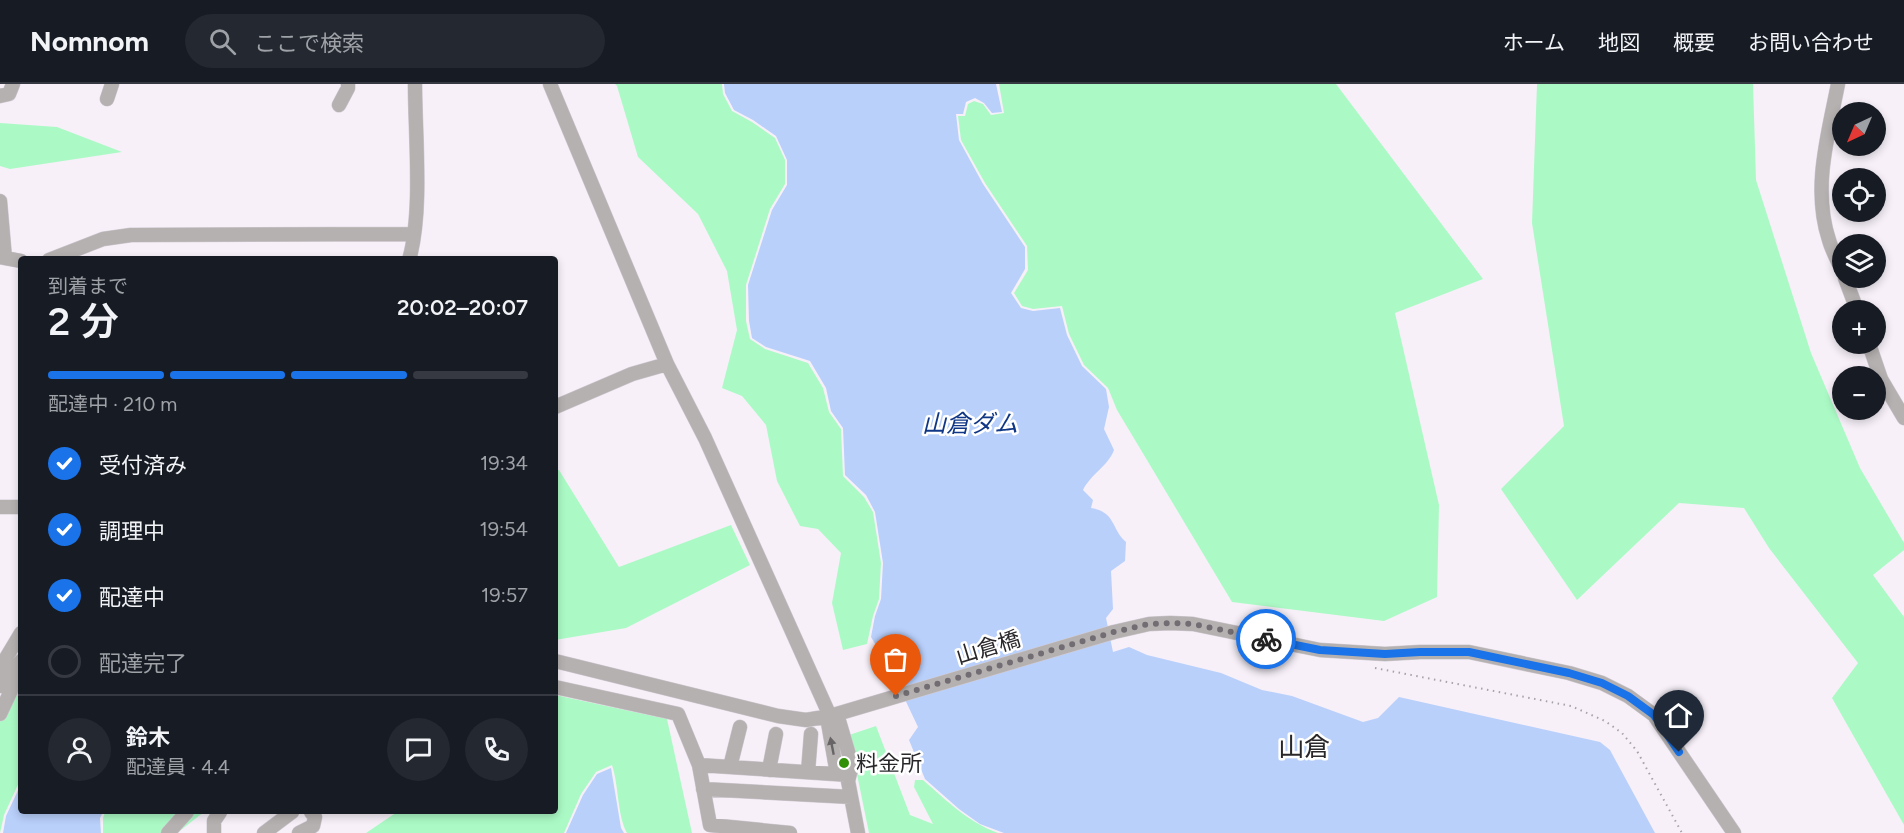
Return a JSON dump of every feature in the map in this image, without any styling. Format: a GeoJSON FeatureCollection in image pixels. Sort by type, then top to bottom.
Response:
{"type":"FeatureCollection","features":[{"type":"Feature","properties":{"kind":"street"},"geometry":{"type":"LineString","coordinates":[[0,96],[9,94],[13,84]]}},
{"type":"Feature","properties":{"kind":"street"},"geometry":{"type":"LineString","coordinates":[[107,99],[112,84]]}},
{"type":"Feature","properties":{"kind":"street"},"geometry":{"type":"LineString","coordinates":[[339,105],[348,84]]}},
{"type":"Feature","properties":{"kind":"street"},"geometry":{"type":"LineString","coordinates":[[410,256],[414,243],[416,190],[415,84]]}},
{"type":"Feature","properties":{"kind":"street"},"geometry":{"type":"LineString","coordinates":[[550,84],[667,364],[705,438],[852,765],[845,777],[858,833]]}},
{"type":"Feature","properties":{"kind":"street"},"geometry":{"type":"LineString","coordinates":[[1832,249],[1828,240],[1822,205],[1823,159],[1838,84]]}},
{"type":"Feature","properties":{"kind":"street"},"geometry":{"type":"LineString","coordinates":[[0,201],[2,258],[18,261]]}},
{"type":"Feature","properties":{"kind":"street"},"geometry":{"type":"LineString","coordinates":[[59,256],[103,239],[131,235],[414,234]]}},
{"type":"Feature","properties":{"kind":"street"},"geometry":{"type":"LineString","coordinates":[[1872,354],[1881,379],[1904,418]]}},
{"type":"Feature","properties":{"kind":"street"},"geometry":{"type":"LineString","coordinates":[[558,406],[632,374],[667,364]]}},
{"type":"Feature","properties":{"kind":"street"},"geometry":{"type":"LineString","coordinates":[[0,507],[18,507]]}},
{"type":"Feature","properties":{"kind":"street","name":"山倉橋"},"geometry":{"type":"LineString","coordinates":[[558,662],[778,716],[806,720],[831,716],[1114,632],[1149,624],[1193,624],[1320,650],[1385,654],[1469,652],[1569,673],[1602,683],[1628,696],[1654,715],[1734,833]]}},
{"type":"Feature","properties":{"kind":"street"},"geometry":{"type":"LineString","coordinates":[[0,668],[18,638]]}},
{"type":"Feature","properties":{"kind":"street"},"geometry":{"type":"LineString","coordinates":[[0,686],[18,665]]}},
{"type":"Feature","properties":{"kind":"street"},"geometry":{"type":"LineString","coordinates":[[0,714],[14,684],[18,681]]}},
{"type":"Feature","properties":{"kind":"street"},"geometry":{"type":"LineString","coordinates":[[558,688],[678,714],[699,765],[710,825],[790,833]]}},
{"type":"Feature","properties":{"kind":"street"},"geometry":{"type":"LineString","coordinates":[[730,767],[740,727]]}},
{"type":"Feature","properties":{"kind":"street"},"geometry":{"type":"LineString","coordinates":[[769,770],[776,734]]}},
{"type":"Feature","properties":{"kind":"street"},"geometry":{"type":"LineString","coordinates":[[808,772],[811,734]]}},
{"type":"Feature","properties":{"kind":"street"},"geometry":{"type":"LineString","coordinates":[[699,765],[808,772],[845,777]]}},
{"type":"Feature","properties":{"kind":"street"},"geometry":{"type":"LineString","coordinates":[[703,789],[851,798]]}},
{"type":"Feature","properties":{"kind":"street"},"geometry":{"type":"LineString","coordinates":[[168,833],[185,814]]}},
{"type":"Feature","properties":{"kind":"street"},"geometry":{"type":"LineString","coordinates":[[214,833],[214,821],[219,814]]}},
{"type":"Feature","properties":{"kind":"street"},"geometry":{"type":"LineString","coordinates":[[264,833],[289,814]]}},
{"type":"Feature","properties":{"kind":"street"},"geometry":{"type":"LineString","coordinates":[[299,833],[313,826],[315,817],[313,814]]}},
{"type":"Feature","properties":{"kind":"path"},"geometry":{"type":"LineString","coordinates":[[1368,667],[1571,706],[1605,721],[1622,733],[1637,751],[1682,833]]}},
{"type":"Feature","properties":{"kind":"green space"},"geometry":{"type":"Polygon","coordinates":[[[615,84],[722,84],[723,94],[732,111],[775,138],[785,160],[785,184],[770,209],[746,285],[746,321],[750,339],[765,349],[808,363],[823,388],[829,412],[841,429],[843,476],[864,497],[873,512],[881,563],[879,599],[867,644],[843,650],[832,603],[841,553],[818,529],[800,526],[777,481],[766,425],[742,396],[722,388],[737,330],[727,271],[698,214],[638,157],[615,84]]]}},
{"type":"Feature","properties":{"kind":"green space"},"geometry":{"type":"Polygon","coordinates":[[[999,84],[1336,84],[1483,279],[1395,313],[1439,505],[1437,597],[1384,621],[1232,602],[1117,410],[1108,388],[1084,365],[1069,334],[1062,306],[1033,309],[1022,306],[1014,293],[1028,270],[1027,246],[985,183],[961,140],[958,116],[965,116],[968,104],[974,101],[983,104],[991,115],[1004,113],[999,84]]]}},
{"type":"Feature","properties":{"kind":"green space"},"geometry":{"type":"Polygon","coordinates":[[[1537,84],[1753,84],[1756,180],[1811,353],[1832,402],[1832,420],[1840,420],[1860,468],[1904,543],[1904,550],[1873,575],[1904,617],[1904,825],[1832,698],[1858,663],[1769,548],[1744,508],[1679,503],[1577,600],[1501,489],[1564,426],[1532,223],[1537,84]]]}},
{"type":"Feature","properties":{"kind":"green space"},"geometry":{"type":"Polygon","coordinates":[[[0,123],[57,127],[122,152],[10,169],[0,166],[0,123]]]}},
{"type":"Feature","properties":{"kind":"green space"},"geometry":{"type":"Polygon","coordinates":[[[558,470],[619,567],[731,525],[750,565],[626,628],[558,639],[558,470]]]}},
{"type":"Feature","properties":{"kind":"green space"},"geometry":{"type":"Polygon","coordinates":[[[18,674],[18,785],[4,815],[0,833],[0,697],[18,674]]]}},
{"type":"Feature","properties":{"kind":"green space"},"geometry":{"type":"Polygon","coordinates":[[[558,696],[667,719],[692,833],[627,833],[621,818],[612,765],[596,772],[581,794],[564,833],[366,833],[394,814],[558,814],[558,696]]]}},
{"type":"Feature","properties":{"kind":"green space"},"geometry":{"type":"Polygon","coordinates":[[[876,726],[910,815],[933,824],[914,787],[915,780],[923,780],[967,817],[998,833],[869,833],[849,735],[876,726]]]}},
{"type":"Feature","properties":{"kind":"green space"},"geometry":{"type":"Polygon","coordinates":[[[104,814],[201,814],[177,833],[103,833],[104,814]]]}},
{"type":"Feature","properties":{"kind":"water","name":"山倉ダム"},"geometry":{"type":"Polygon","coordinates":[[[724,84],[996,84],[1002,112],[992,113],[984,103],[975,98],[966,102],[963,114],[956,114],[959,140],[983,184],[1025,247],[1025,269],[1011,293],[1021,308],[1033,311],[1060,308],[1067,335],[1082,366],[1106,389],[1109,407],[1104,429],[1114,450],[1108,461],[1090,479],[1083,490],[1093,500],[1091,508],[1105,513],[1126,542],[1125,561],[1111,571],[1113,609],[1106,618],[1113,652],[1129,647],[1147,655],[1221,673],[1262,690],[1292,696],[1363,722],[1378,718],[1399,697],[1600,742],[1610,750],[1655,833],[1004,833],[980,824],[959,809],[925,779],[909,740],[918,727],[892,672],[871,637],[881,599],[883,563],[875,512],[866,495],[845,475],[843,428],[831,411],[826,388],[810,361],[766,347],[752,338],[748,285],[772,210],[787,185],[787,160],[776,136],[734,110],[725,93],[724,84]]]}},
{"type":"Feature","properties":{"kind":"water"},"geometry":{"type":"Polygon","coordinates":[[[611,768],[621,828],[624,833],[566,833],[583,795],[597,774],[611,768]]]}},
{"type":"Feature","properties":{"kind":"water"},"geometry":{"type":"Polygon","coordinates":[[[18,790],[18,814],[102,814],[101,833],[3,833],[6,816],[18,790]]]}},
{"type":"Feature","properties":{"kind":"way so far"},"geometry":{"type":"LineString","coordinates":[[896,696],[1114,632],[1149,624],[1193,624],[1266,639]]}},
{"type":"Feature","properties":{"kind":"place","name":"料金所"},"geometry":{"type":"Point","coordinates":[844,763]}},
{"type":"Feature","properties":{"kind":"district","name":"山倉"},"geometry":{"type":"Point","coordinates":[1304,747]}},
{"type":"Feature","properties":{"kind":"route"},"geometry":{"type":"LineString","coordinates":[[1266,639],[1320,650],[1385,654],[1469,652],[1569,673],[1602,683],[1628,696],[1654,715],[1679,752]]}}]}
